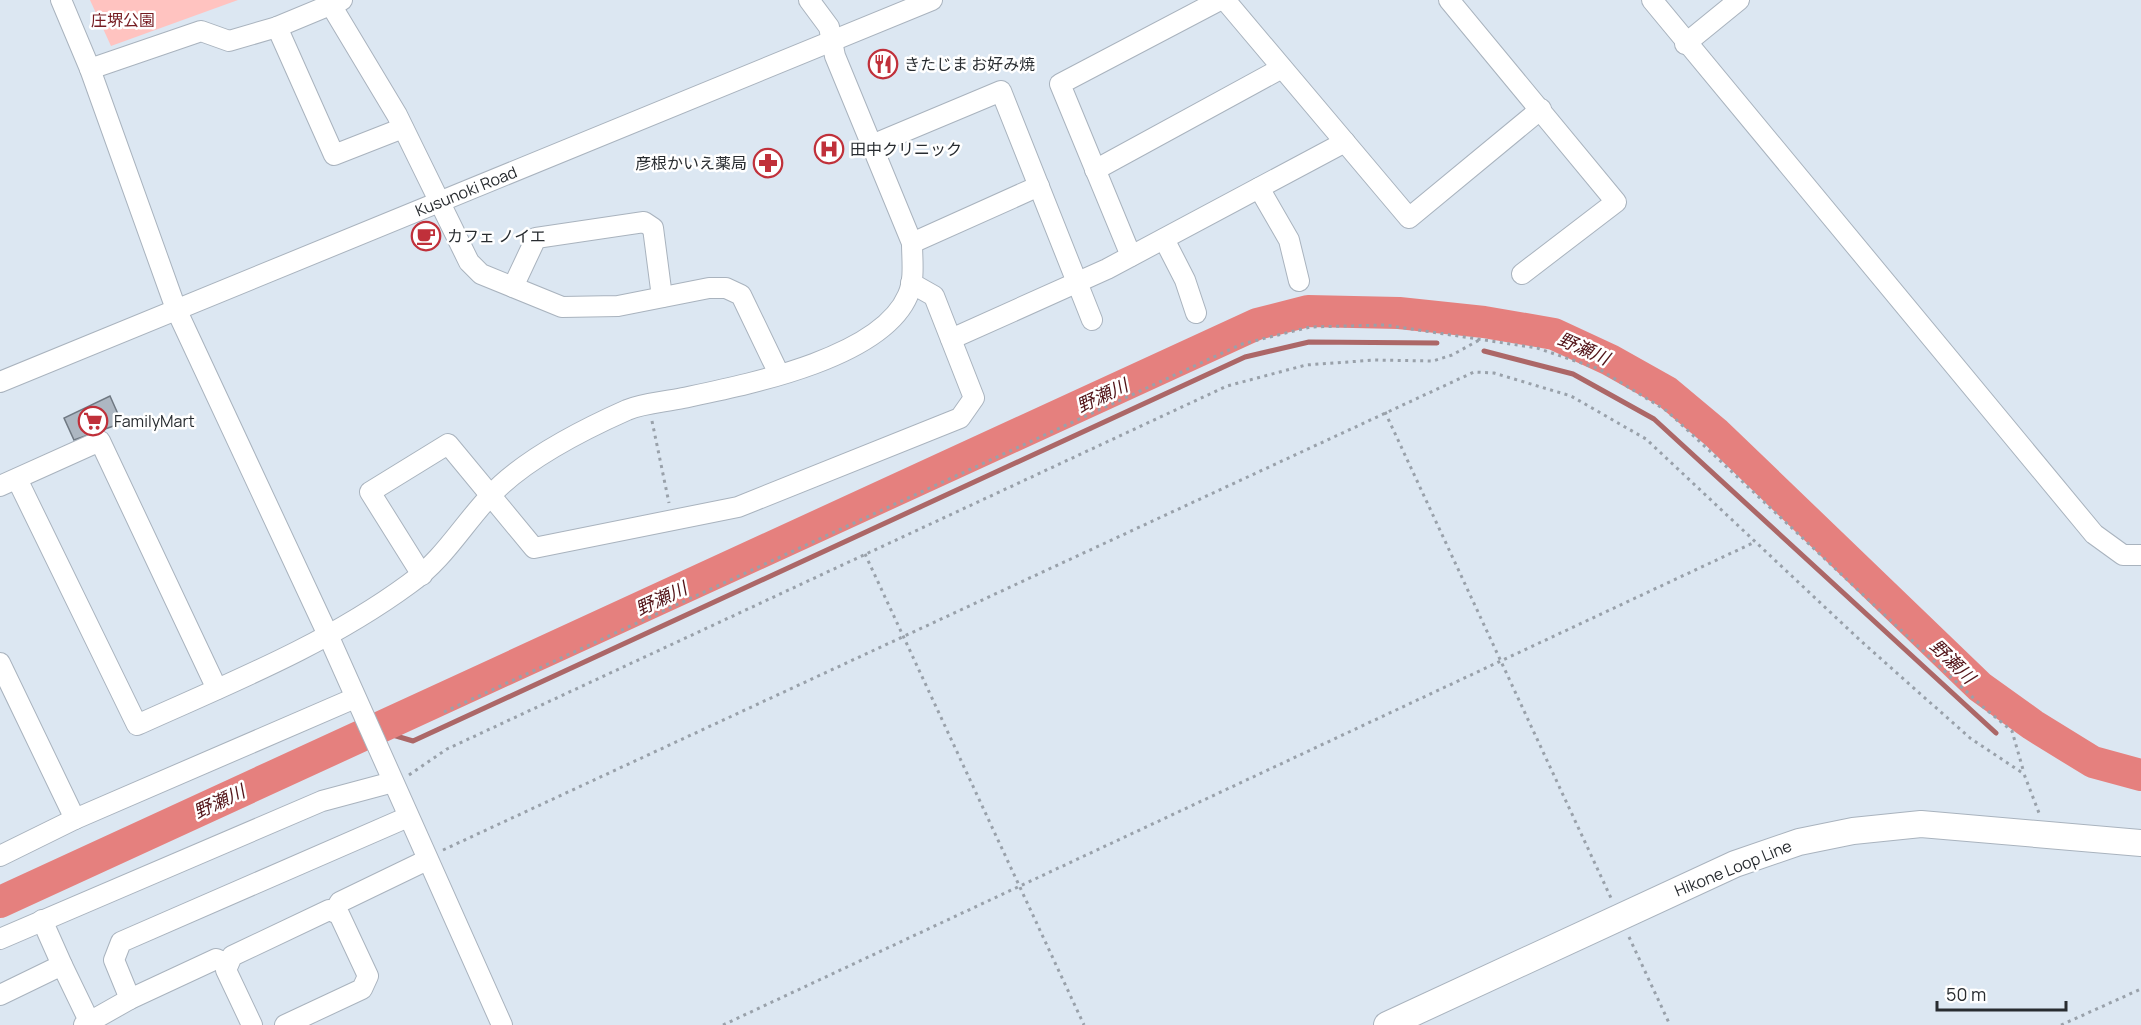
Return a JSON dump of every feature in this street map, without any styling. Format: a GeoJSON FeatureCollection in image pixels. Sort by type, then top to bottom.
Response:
{"type":"FeatureCollection","features":[{"type":"Feature","properties":{"kind":"main road","name":"Hikone Loop Line"},"geometry":{"type":"LineString","coordinates":[[1387,1025],[1735,864],[1799,842],[1854,831],[1921,824],[2141,843]]}},
{"type":"Feature","properties":{"kind":"street"},"geometry":{"type":"LineString","coordinates":[[61,0],[90,69],[176,309],[327,635],[502,1025]]}},
{"type":"Feature","properties":{"kind":"street"},"geometry":{"type":"LineString","coordinates":[[217,689],[100,441],[8,482],[137,725],[277,664],[422,575],[446,553],[491,495],[520,470],[588,427],[632,408],[798,370],[861,343],[884,328],[908,296],[912,243],[835,56],[829,27],[809,0]]}},
{"type":"Feature","properties":{"kind":"street","name":"Kusunoki Road"},"geometry":{"type":"LineString","coordinates":[[0,382],[832,43],[930,0]]}},
{"type":"Feature","properties":{"kind":"street"},"geometry":{"type":"LineString","coordinates":[[1131,256],[1060,84],[1220,0]]}},
{"type":"Feature","properties":{"kind":"street"},"geometry":{"type":"LineString","coordinates":[[1225,0],[1409,218],[1541,109]]}},
{"type":"Feature","properties":{"kind":"street"},"geometry":{"type":"LineString","coordinates":[[1449,0],[1616,202],[1522,274]]}},
{"type":"Feature","properties":{"kind":"street"},"geometry":{"type":"LineString","coordinates":[[1652,0],[1686,44],[2094,534],[2123,555],[2141,555]]}},
{"type":"Feature","properties":{"kind":"street"},"geometry":{"type":"LineString","coordinates":[[1686,44],[1739,0]]}},
{"type":"Feature","properties":{"kind":"street"},"geometry":{"type":"LineString","coordinates":[[90,69],[201,31],[230,41],[277,27],[337,3],[469,262],[481,274],[562,307],[618,306],[709,288],[726,288],[741,295],[779,374]]}},
{"type":"Feature","properties":{"kind":"street"},"geometry":{"type":"LineString","coordinates":[[277,27],[334,155],[402,128]]}},
{"type":"Feature","properties":{"kind":"street"},"geometry":{"type":"LineString","coordinates":[[1095,170],[1282,68]]}},
{"type":"Feature","properties":{"kind":"street"},"geometry":{"type":"LineString","coordinates":[[872,145],[1001,91],[1092,320]]}},
{"type":"Feature","properties":{"kind":"street"},"geometry":{"type":"LineString","coordinates":[[951,339],[1131,256],[1345,142]]}},
{"type":"Feature","properties":{"kind":"street"},"geometry":{"type":"LineString","coordinates":[[912,243],[1039,186]]}},
{"type":"Feature","properties":{"kind":"street"},"geometry":{"type":"LineString","coordinates":[[1259,188],[1289,240],[1299,281]]}},
{"type":"Feature","properties":{"kind":"street"},"geometry":{"type":"LineString","coordinates":[[513,287],[536,237],[644,222],[653,228],[662,297]]}},
{"type":"Feature","properties":{"kind":"street"},"geometry":{"type":"LineString","coordinates":[[1164,239],[1185,280],[1196,313]]}},
{"type":"Feature","properties":{"kind":"street"},"geometry":{"type":"LineString","coordinates":[[422,575],[370,492],[448,444],[534,548],[738,507],[960,418],[974,398],[934,296],[910,283]]}},
{"type":"Feature","properties":{"kind":"street"},"geometry":{"type":"LineString","coordinates":[[0,663],[75,819]]}},
{"type":"Feature","properties":{"kind":"street"},"geometry":{"type":"LineString","coordinates":[[0,856],[75,819],[358,705]]}},
{"type":"Feature","properties":{"kind":"street"},"geometry":{"type":"LineString","coordinates":[[0,939],[322,801],[392,778]]}},
{"type":"Feature","properties":{"kind":"street"},"geometry":{"type":"LineString","coordinates":[[130,999],[114,960],[121,942],[408,817]]}},
{"type":"Feature","properties":{"kind":"street"},"geometry":{"type":"LineString","coordinates":[[334,912],[340,902],[427,860]]}},
{"type":"Feature","properties":{"kind":"street"},"geometry":{"type":"LineString","coordinates":[[252,1025],[226,970],[232,956],[329,910],[339,914],[368,976],[365,983],[362,989],[285,1025]]}},
{"type":"Feature","properties":{"kind":"street"},"geometry":{"type":"LineString","coordinates":[[42,920],[88,1024],[130,999],[216,960],[228,964]]}},
{"type":"Feature","properties":{"kind":"street"},"geometry":{"type":"LineString","coordinates":[[0,995],[62,965]]}},
{"type":"Feature","properties":{"kind":"path"},"geometry":{"type":"LineString","coordinates":[[444,712],[1242,344],[1310,327],[1385,325],[1537,348],[1599,369],[1667,411],[2012,731],[2024,774],[2047,834]]}},
{"type":"Feature","properties":{"kind":"path"},"geometry":{"type":"LineString","coordinates":[[392,778],[413,774],[447,749],[1227,386],[1306,365],[1375,360],[1433,361],[1452,355],[1482,338]]}},
{"type":"Feature","properties":{"kind":"path"},"geometry":{"type":"LineString","coordinates":[[427,860],[439,852],[903,638],[1384,411],[1474,372],[1494,373],[1571,396],[1647,439],[1755,542],[1970,738],[2024,774]]}},
{"type":"Feature","properties":{"kind":"path"},"geometry":{"type":"LineString","coordinates":[[649,405],[673,520]]}},
{"type":"Feature","properties":{"kind":"path"},"geometry":{"type":"LineString","coordinates":[[1384,411],[1670,1025]]}},
{"type":"Feature","properties":{"kind":"path"},"geometry":{"type":"LineString","coordinates":[[723,1025],[1498,660],[1755,542]]}},
{"type":"Feature","properties":{"kind":"path"},"geometry":{"type":"LineString","coordinates":[[865,554],[1083,1025]]}},
{"type":"Feature","properties":{"kind":"path"},"geometry":{"type":"LineString","coordinates":[[2061,1025],[2141,989]]}},
{"type":"Feature","properties":{"kind":"green space","name":"庄堺公園"},"geometry":{"type":"Polygon","coordinates":[[[90,0],[238,0],[111,46],[90,0]]]}},
{"type":"Feature","properties":{"kind":"building","name":"FamilyMart"},"geometry":{"type":"Polygon","coordinates":[[[110,396],[122,423],[74,440],[64,418],[110,396]]]}},
{"type":"Feature","properties":{"kind":"waterway","name":"野瀬川"},"geometry":{"type":"LineString","coordinates":[[0,902],[1257,324],[1308,311],[1399,313],[1484,322],[1554,334],[1610,360],[1667,392],[1716,433],[1980,687],[2033,725],[2093,762],[2141,775]]}},
{"type":"Feature","properties":{"kind":"waterway"},"geometry":{"type":"LineString","coordinates":[[376,730],[413,741],[1245,357],[1309,342],[1437,343]]}},
{"type":"Feature","properties":{"kind":"waterway"},"geometry":{"type":"LineString","coordinates":[[1484,351],[1573,374],[1654,419],[1996,733]]}},
{"type":"Feature","properties":{"kind":"place","name":"きたじま お好み焼"},"geometry":{"type":"Point","coordinates":[883,64]}},
{"type":"Feature","properties":{"kind":"place","name":"田中クリニック"},"geometry":{"type":"Point","coordinates":[829,149]}},
{"type":"Feature","properties":{"kind":"place","name":"彦根かいえ薬局"},"geometry":{"type":"Point","coordinates":[768,163]}},
{"type":"Feature","properties":{"kind":"place","name":"カフェ ノイエ"},"geometry":{"type":"Point","coordinates":[426,236]}},
{"type":"Feature","properties":{"kind":"place","name":"FamilyMart"},"geometry":{"type":"Point","coordinates":[93,421]}}]}
